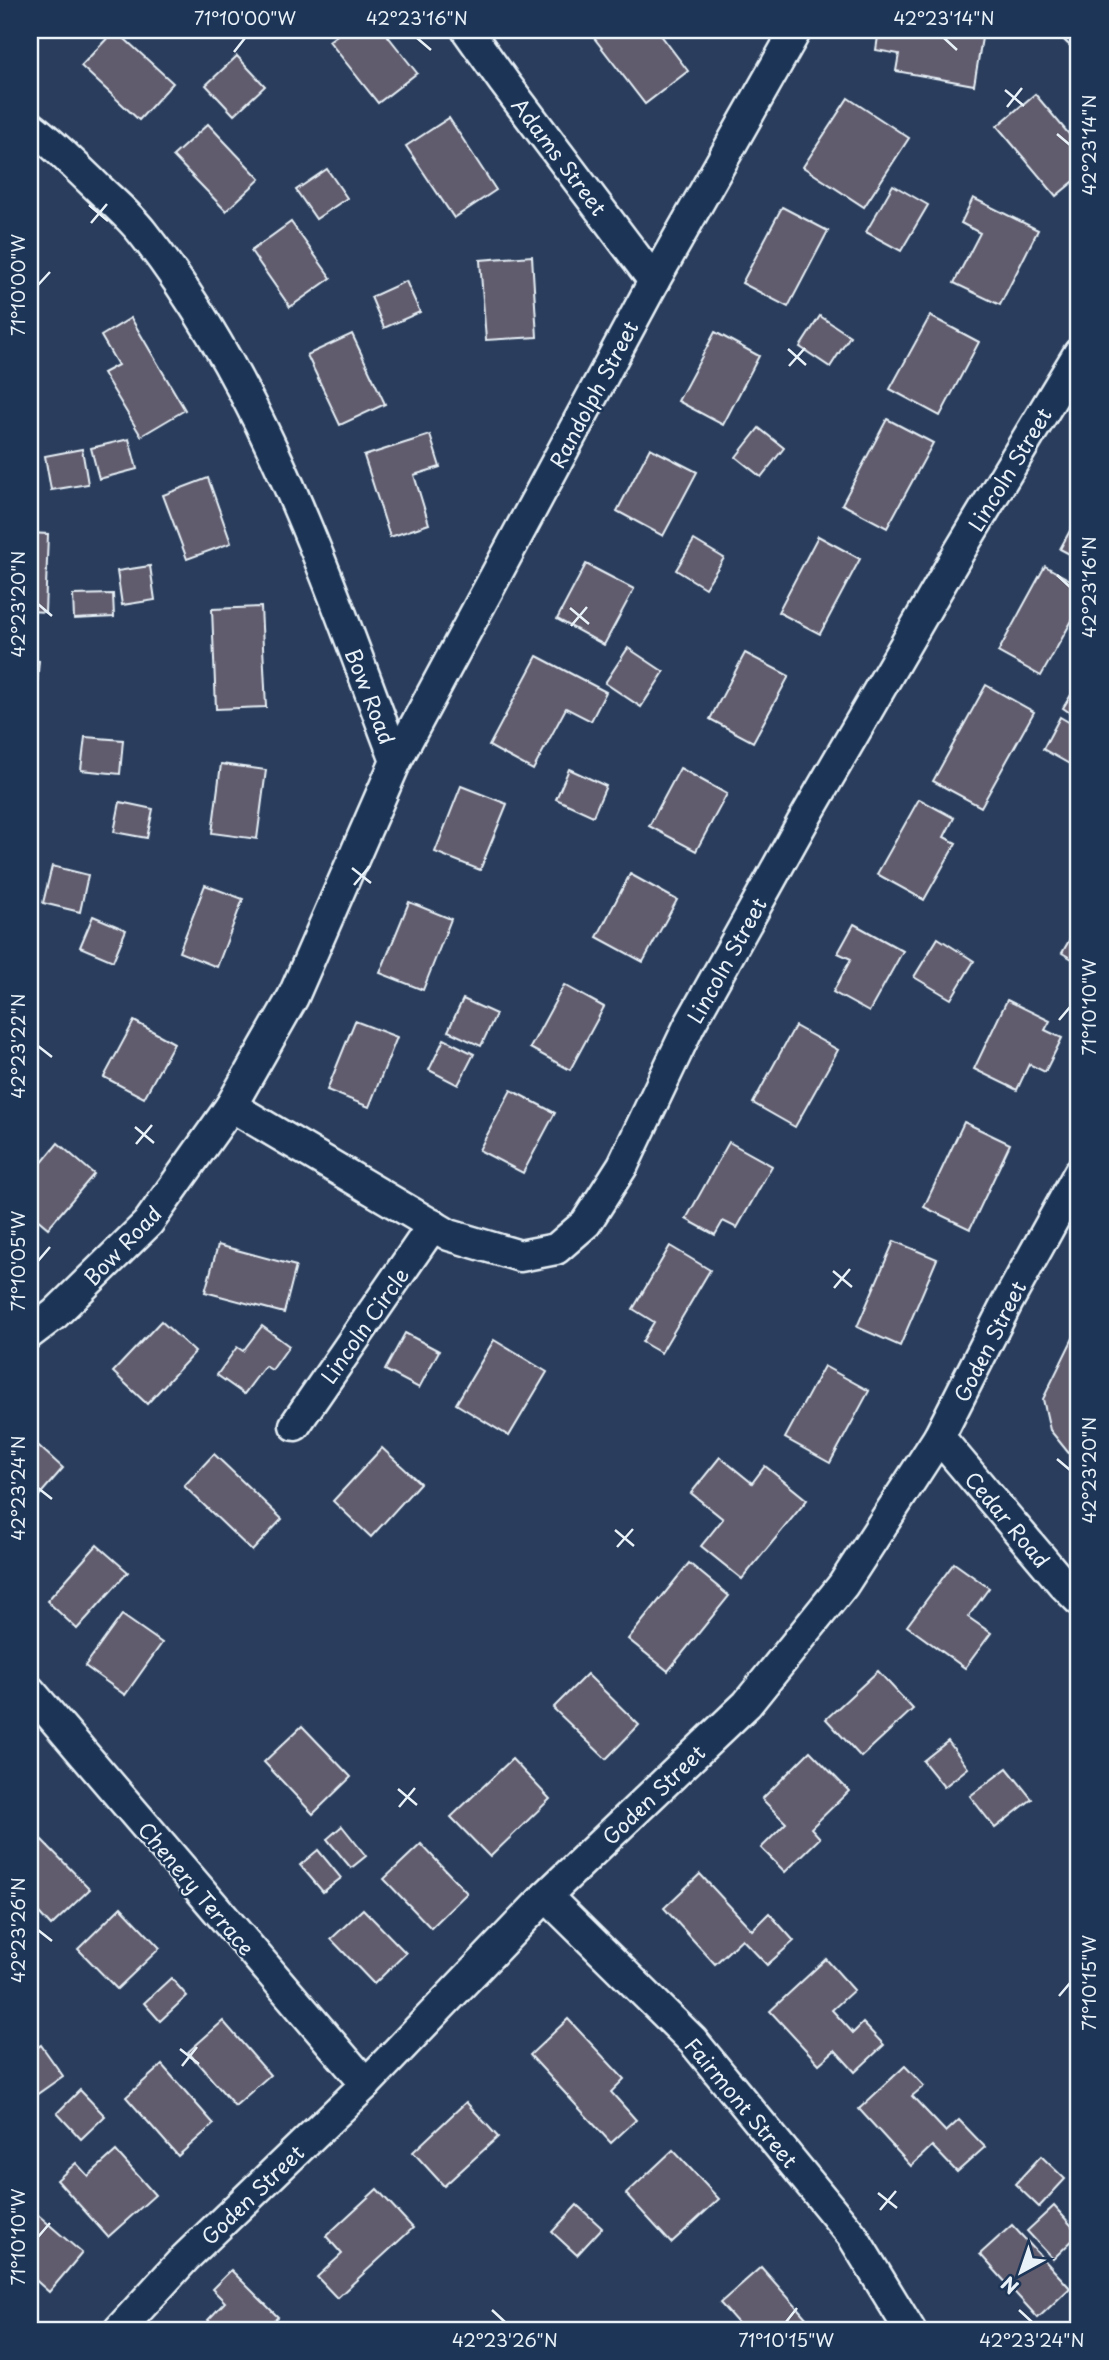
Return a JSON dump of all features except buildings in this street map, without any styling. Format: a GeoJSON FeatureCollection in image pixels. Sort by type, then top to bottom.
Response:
{"type":"FeatureCollection","features":[{"type":"Feature","properties":{"kind":"street","name":"Adams Street"},"geometry":{"type":"LineString","coordinates":[[467,30],[503,82],[654,281]]}},
{"type":"Feature","properties":{"kind":"street","name":"Randolph Street"},"geometry":{"type":"LineString","coordinates":[[396,761],[654,281],[796,30]]}},
{"type":"Feature","properties":{"kind":"street","name":"Bow Road"},"geometry":{"type":"LineString","coordinates":[[30,126],[53,143],[141,230],[206,323],[274,449],[396,761],[293,997],[231,1106],[148,1223],[55,1314],[30,1334]]}},
{"type":"Feature","properties":{"kind":"street","name":"Lincoln Street"},"geometry":{"type":"LineString","coordinates":[[231,1106],[449,1235],[520,1256],[556,1249],[586,1223],[623,1165],[689,1026],[802,823],[959,552],[1079,353]]}},
{"type":"Feature","properties":{"kind":"street","name":"Goden Street"},"geometry":{"type":"LineString","coordinates":[[119,2330],[185,2258],[366,2084],[547,1896],[747,1704],[843,1586],[939,1437],[1007,1303],[1079,1173]]}},
{"type":"Feature","properties":{"kind":"street","name":"Lincoln Circle"},"geometry":{"type":"LineString","coordinates":[[295,1424],[433,1226]]}},
{"type":"Feature","properties":{"kind":"street","name":"Cedar Road"},"geometry":{"type":"LineString","coordinates":[[939,1437],[1079,1600]]}},
{"type":"Feature","properties":{"kind":"street","name":"Chenery Terrace"},"geometry":{"type":"LineString","coordinates":[[30,1691],[366,2084]]}},
{"type":"Feature","properties":{"kind":"street","name":"Fairmont Street"},"geometry":{"type":"LineString","coordinates":[[547,1896],[693,2041],[852,2235],[910,2330]]}}]}
